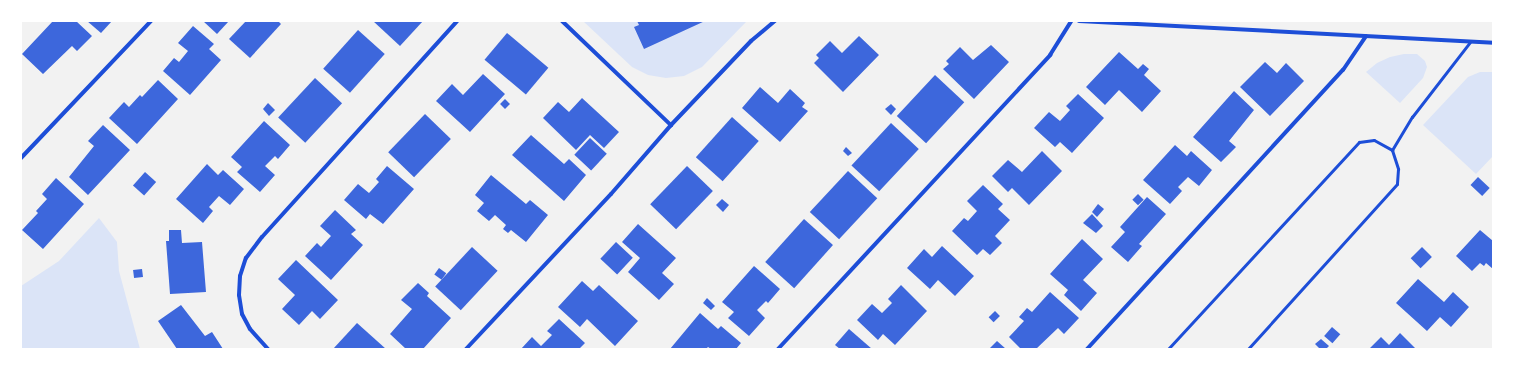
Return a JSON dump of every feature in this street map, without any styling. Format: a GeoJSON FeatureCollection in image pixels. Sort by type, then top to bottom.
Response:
{"type":"FeatureCollection","features":[{"type":"Feature","properties":{"kind":"street"},"geometry":{"type":"LineString","coordinates":[[21,158],[150,21]]}},
{"type":"Feature","properties":{"kind":"street"},"geometry":{"type":"LineString","coordinates":[[268,349],[250,329],[242,314],[239,295],[240,276],[246,258],[262,237],[457,21]]}},
{"type":"Feature","properties":{"kind":"street"},"geometry":{"type":"LineString","coordinates":[[562,21],[671,124]]}},
{"type":"Feature","properties":{"kind":"street"},"geometry":{"type":"LineString","coordinates":[[466,349],[611,194],[671,124],[751,41],[775,21]]}},
{"type":"Feature","properties":{"kind":"street"},"geometry":{"type":"LineString","coordinates":[[778,349],[1050,55],[1071,21]]}},
{"type":"Feature","properties":{"kind":"street"},"geometry":{"type":"LineString","coordinates":[[1079,21],[1493,43]]}},
{"type":"Feature","properties":{"kind":"street"},"geometry":{"type":"LineString","coordinates":[[1087,349],[1343,70],[1366,36]]}},
{"type":"Feature","properties":{"kind":"lane"},"geometry":{"type":"LineString","coordinates":[[1392,150],[1412,117],[1470,42]]}},
{"type":"Feature","properties":{"kind":"lane"},"geometry":{"type":"LineString","coordinates":[[1168,349],[1359,142],[1374,140],[1392,150],[1398,169],[1397,184],[1248,349]]}},
{"type":"Feature","properties":{"kind":"shaded area"},"geometry":{"type":"Polygon","coordinates":[[[583,21],[747,21],[702,67],[684,76],[666,78],[648,75],[632,67],[583,21]]]}},
{"type":"Feature","properties":{"kind":"shaded area"},"geometry":{"type":"Polygon","coordinates":[[[1404,54],[1417,54],[1425,61],[1427,67],[1423,78],[1400,103],[1366,72],[1377,63],[1390,57],[1404,54]]]}},
{"type":"Feature","properties":{"kind":"shaded area"},"geometry":{"type":"Polygon","coordinates":[[[1480,72],[1493,72],[1493,156],[1476,174],[1423,125],[1468,77],[1480,72]]]}},
{"type":"Feature","properties":{"kind":"shaded area"},"geometry":{"type":"Polygon","coordinates":[[[99,218],[117,242],[119,271],[140,349],[21,349],[21,286],[59,261],[99,218]]]}},
{"type":"Feature","properties":{"kind":"building"},"geometry":{"type":"Polygon","coordinates":[[[53,21],[76,21],[92,36],[77,51],[72,46],[43,74],[22,54],[53,21]]]}},
{"type":"Feature","properties":{"kind":"building"},"geometry":{"type":"Polygon","coordinates":[[[87,21],[112,21],[101,33],[87,21]]]}},
{"type":"Feature","properties":{"kind":"building"},"geometry":{"type":"Polygon","coordinates":[[[203,21],[229,21],[217,34],[203,21]]]}},
{"type":"Feature","properties":{"kind":"building"},"geometry":{"type":"Polygon","coordinates":[[[246,21],[278,21],[281,24],[250,58],[229,39],[246,21]]]}},
{"type":"Feature","properties":{"kind":"building"},"geometry":{"type":"Polygon","coordinates":[[[373,21],[423,21],[400,46],[373,21]]]}},
{"type":"Feature","properties":{"kind":"building"},"geometry":{"type":"Polygon","coordinates":[[[637,21],[705,21],[644,49],[634,27],[639,25],[637,21]]]}},
{"type":"Feature","properties":{"kind":"building"},"geometry":{"type":"Polygon","coordinates":[[[193,26],[214,44],[209,49],[221,60],[190,95],[163,71],[174,58],[179,62],[188,51],[178,43],[193,26]]]}},
{"type":"Feature","properties":{"kind":"building"},"geometry":{"type":"Polygon","coordinates":[[[358,30],[385,54],[350,93],[323,69],[358,30]]]}},
{"type":"Feature","properties":{"kind":"building"},"geometry":{"type":"Polygon","coordinates":[[[507,33],[548,68],[526,95],[485,60],[507,33]]]}},
{"type":"Feature","properties":{"kind":"building"},"geometry":{"type":"Polygon","coordinates":[[[859,36],[879,55],[843,92],[814,63],[819,58],[816,55],[830,41],[842,53],[859,36]]]}},
{"type":"Feature","properties":{"kind":"building"},"geometry":{"type":"Polygon","coordinates":[[[991,45],[1009,62],[974,99],[943,69],[949,64],[946,61],[960,47],[973,60],[991,45]]]}},
{"type":"Feature","properties":{"kind":"building"},"geometry":{"type":"Polygon","coordinates":[[[1119,52],[1138,69],[1143,64],[1149,69],[1144,75],[1161,91],[1142,112],[1119,90],[1105,105],[1086,87],[1119,52]]]}},
{"type":"Feature","properties":{"kind":"building"},"geometry":{"type":"Polygon","coordinates":[[[1265,62],[1277,73],[1286,63],[1304,81],[1270,116],[1240,87],[1265,62]]]}},
{"type":"Feature","properties":{"kind":"building"},"geometry":{"type":"Polygon","coordinates":[[[483,74],[505,94],[470,132],[436,101],[452,84],[463,95],[483,74]]]}},
{"type":"Feature","properties":{"kind":"building"},"geometry":{"type":"Polygon","coordinates":[[[935,75],[964,102],[926,143],[897,116],[935,75]]]}},
{"type":"Feature","properties":{"kind":"building"},"geometry":{"type":"Polygon","coordinates":[[[315,78],[342,103],[305,143],[278,117],[315,78]]]}},
{"type":"Feature","properties":{"kind":"building"},"geometry":{"type":"Polygon","coordinates":[[[158,80],[178,99],[137,144],[109,118],[124,102],[129,107],[140,95],[142,97],[158,80]]]}},
{"type":"Feature","properties":{"kind":"building"},"geometry":{"type":"Polygon","coordinates":[[[760,87],[778,103],[790,89],[805,103],[802,107],[808,111],[780,142],[742,108],[760,87]]]}},
{"type":"Feature","properties":{"kind":"building"},"geometry":{"type":"Polygon","coordinates":[[[1234,91],[1254,110],[1229,141],[1236,147],[1221,162],[1193,137],[1234,91]]]}},
{"type":"Feature","properties":{"kind":"building"},"geometry":{"type":"Polygon","coordinates":[[[1078,94],[1104,118],[1072,153],[1060,142],[1055,147],[1034,128],[1049,112],[1060,121],[1070,110],[1066,106],[1078,94]]]}},
{"type":"Feature","properties":{"kind":"building"},"geometry":{"type":"Polygon","coordinates":[[[582,98],[619,132],[604,148],[590,135],[576,150],[543,118],[558,102],[569,112],[582,98]]]}},
{"type":"Feature","properties":{"kind":"building"},"geometry":{"type":"Polygon","coordinates":[[[505,99],[510,104],[505,109],[500,104],[505,99]]]}},
{"type":"Feature","properties":{"kind":"building"},"geometry":{"type":"Polygon","coordinates":[[[268,103],[275,110],[269,116],[263,109],[268,103]]]}},
{"type":"Feature","properties":{"kind":"building"},"geometry":{"type":"Polygon","coordinates":[[[891,104],[896,109],[891,115],[885,109],[891,104]]]}},
{"type":"Feature","properties":{"kind":"building"},"geometry":{"type":"Polygon","coordinates":[[[425,114],[451,139],[414,177],[388,152],[425,114]]]}},
{"type":"Feature","properties":{"kind":"building"},"geometry":{"type":"Polygon","coordinates":[[[732,117],[759,141],[723,181],[696,157],[732,117]]]}},
{"type":"Feature","properties":{"kind":"building"},"geometry":{"type":"Polygon","coordinates":[[[264,121],[290,145],[278,159],[275,156],[265,166],[275,175],[260,192],[237,172],[242,167],[231,157],[264,121]]]}},
{"type":"Feature","properties":{"kind":"building"},"geometry":{"type":"Polygon","coordinates":[[[891,123],[919,149],[879,191],[851,165],[891,123]]]}},
{"type":"Feature","properties":{"kind":"building"},"geometry":{"type":"Polygon","coordinates":[[[103,125],[130,150],[88,195],[69,177],[94,146],[88,141],[103,125]]]}},
{"type":"Feature","properties":{"kind":"building"},"geometry":{"type":"Polygon","coordinates":[[[531,135],[564,164],[569,159],[586,175],[564,201],[512,155],[531,135]]]}},
{"type":"Feature","properties":{"kind":"building"},"geometry":{"type":"Polygon","coordinates":[[[590,138],[607,154],[591,171],[574,155],[590,138]]]}},
{"type":"Feature","properties":{"kind":"building"},"geometry":{"type":"Polygon","coordinates":[[[1175,145],[1187,156],[1191,151],[1212,170],[1199,186],[1188,177],[1178,187],[1182,191],[1170,204],[1143,180],[1175,145]]]}},
{"type":"Feature","properties":{"kind":"building"},"geometry":{"type":"Polygon","coordinates":[[[846,147],[852,153],[848,156],[843,151],[846,147]]]}},
{"type":"Feature","properties":{"kind":"building"},"geometry":{"type":"Polygon","coordinates":[[[1042,151],[1062,171],[1029,205],[1012,188],[1008,192],[992,176],[1008,160],[1022,172],[1042,151]]]}},
{"type":"Feature","properties":{"kind":"building"},"geometry":{"type":"Polygon","coordinates":[[[207,164],[218,175],[223,170],[244,189],[230,205],[219,196],[209,207],[213,211],[203,223],[176,199],[207,164]]]}},
{"type":"Feature","properties":{"kind":"building"},"geometry":{"type":"Polygon","coordinates":[[[387,166],[414,189],[383,224],[370,214],[366,219],[344,200],[358,184],[369,193],[379,182],[376,179],[387,166]]]}},
{"type":"Feature","properties":{"kind":"building"},"geometry":{"type":"Polygon","coordinates":[[[687,166],[713,191],[676,229],[650,204],[687,166]]]}},
{"type":"Feature","properties":{"kind":"building"},"geometry":{"type":"Polygon","coordinates":[[[848,171],[877,198],[839,239],[810,212],[848,171]]]}},
{"type":"Feature","properties":{"kind":"building"},"geometry":{"type":"Polygon","coordinates":[[[145,172],[156,182],[144,195],[133,185],[145,172]]]}},
{"type":"Feature","properties":{"kind":"building"},"geometry":{"type":"Polygon","coordinates":[[[491,175],[526,204],[530,200],[548,215],[526,242],[511,230],[508,233],[503,229],[506,225],[495,215],[489,221],[477,211],[484,203],[475,195],[491,175]]]}},
{"type":"Feature","properties":{"kind":"building"},"geometry":{"type":"Polygon","coordinates":[[[1478,177],[1490,188],[1482,196],[1470,185],[1478,177]]]}},
{"type":"Feature","properties":{"kind":"building"},"geometry":{"type":"Polygon","coordinates":[[[56,178],[84,204],[43,249],[22,230],[38,213],[36,211],[47,199],[42,194],[56,178]]]}},
{"type":"Feature","properties":{"kind":"building"},"geometry":{"type":"Polygon","coordinates":[[[983,185],[1003,204],[998,209],[1010,220],[995,236],[1002,243],[990,255],[983,249],[977,255],[952,231],[964,218],[968,221],[977,211],[967,201],[983,185]]]}},
{"type":"Feature","properties":{"kind":"building"},"geometry":{"type":"Polygon","coordinates":[[[1138,194],[1144,200],[1138,205],[1132,200],[1138,194]]]}},
{"type":"Feature","properties":{"kind":"building"},"geometry":{"type":"Polygon","coordinates":[[[1147,197],[1166,214],[1139,244],[1142,246],[1128,262],[1111,247],[1125,232],[1120,227],[1147,197]]]}},
{"type":"Feature","properties":{"kind":"building"},"geometry":{"type":"Polygon","coordinates":[[[722,199],[729,205],[723,212],[716,205],[722,199]]]}},
{"type":"Feature","properties":{"kind":"building"},"geometry":{"type":"Polygon","coordinates":[[[1098,204],[1104,209],[1097,217],[1092,212],[1098,204]]]}},
{"type":"Feature","properties":{"kind":"building"},"geometry":{"type":"Polygon","coordinates":[[[335,210],[356,230],[351,234],[363,245],[331,280],[305,256],[317,243],[321,247],[331,236],[320,226],[335,210]]]}},
{"type":"Feature","properties":{"kind":"building"},"geometry":{"type":"Polygon","coordinates":[[[1092,214],[1103,226],[1096,233],[1083,223],[1092,214]]]}},
{"type":"Feature","properties":{"kind":"building"},"geometry":{"type":"Polygon","coordinates":[[[804,219],[833,245],[794,288],[765,262],[804,219]]]}},
{"type":"Feature","properties":{"kind":"building"},"geometry":{"type":"Polygon","coordinates":[[[638,224],[676,258],[662,273],[674,284],[659,300],[628,272],[640,258],[622,242],[638,224]]]}},
{"type":"Feature","properties":{"kind":"building"},"geometry":{"type":"Polygon","coordinates":[[[169,230],[181,230],[182,243],[202,242],[206,292],[170,294],[166,241],[169,241],[169,230]]]}},
{"type":"Feature","properties":{"kind":"building"},"geometry":{"type":"Polygon","coordinates":[[[1480,230],[1493,241],[1493,269],[1486,263],[1484,266],[1480,263],[1472,271],[1456,256],[1480,230]]]}},
{"type":"Feature","properties":{"kind":"building"},"geometry":{"type":"Polygon","coordinates":[[[1082,239],[1103,259],[1083,280],[1097,293],[1081,311],[1064,295],[1068,290],[1050,274],[1082,239]]]}},
{"type":"Feature","properties":{"kind":"building"},"geometry":{"type":"Polygon","coordinates":[[[616,242],[633,258],[617,275],[600,259],[616,242]]]}},
{"type":"Feature","properties":{"kind":"building"},"geometry":{"type":"Polygon","coordinates":[[[942,246],[974,276],[955,296],[938,280],[930,289],[907,268],[924,249],[932,257],[942,246]]]}},
{"type":"Feature","properties":{"kind":"building"},"geometry":{"type":"Polygon","coordinates":[[[472,247],[498,271],[461,310],[435,286],[472,247]]]}},
{"type":"Feature","properties":{"kind":"building"},"geometry":{"type":"Polygon","coordinates":[[[1422,247],[1432,257],[1421,268],[1411,258],[1422,247]]]}},
{"type":"Feature","properties":{"kind":"building"},"geometry":{"type":"Polygon","coordinates":[[[296,260],[338,300],[320,319],[312,311],[299,325],[282,309],[295,295],[278,279],[296,260]]]}},
{"type":"Feature","properties":{"kind":"building"},"geometry":{"type":"Polygon","coordinates":[[[754,266],[780,289],[768,303],[766,301],[757,310],[765,318],[749,336],[728,318],[734,312],[722,302],[754,266]]]}},
{"type":"Feature","properties":{"kind":"building"},"geometry":{"type":"Polygon","coordinates":[[[439,268],[446,273],[442,280],[434,274],[439,268]]]}},
{"type":"Feature","properties":{"kind":"building"},"geometry":{"type":"Polygon","coordinates":[[[142,269],[143,277],[134,278],[133,270],[142,269]]]}},
{"type":"Feature","properties":{"kind":"building"},"geometry":{"type":"Polygon","coordinates":[[[1418,279],[1444,302],[1453,292],[1469,307],[1451,327],[1440,317],[1427,331],[1396,303],[1418,279]]]}},
{"type":"Feature","properties":{"kind":"building"},"geometry":{"type":"Polygon","coordinates":[[[582,281],[593,291],[599,285],[638,321],[615,346],[587,319],[580,327],[558,307],[582,281]]]}},
{"type":"Feature","properties":{"kind":"building"},"geometry":{"type":"Polygon","coordinates":[[[418,283],[429,293],[427,296],[451,318],[423,349],[406,349],[390,334],[412,309],[401,300],[418,283]]]}},
{"type":"Feature","properties":{"kind":"building"},"geometry":{"type":"Polygon","coordinates":[[[901,285],[927,311],[895,345],[883,334],[878,340],[857,320],[872,304],[882,313],[892,303],[888,299],[901,285]]]}},
{"type":"Feature","properties":{"kind":"building"},"geometry":{"type":"Polygon","coordinates":[[[1050,292],[1079,318],[1064,334],[1058,328],[1036,349],[1021,349],[1009,337],[1024,321],[1019,317],[1027,308],[1032,312],[1050,292]]]}},
{"type":"Feature","properties":{"kind":"building"},"geometry":{"type":"Polygon","coordinates":[[[707,298],[715,306],[711,310],[703,303],[707,298]]]}},
{"type":"Feature","properties":{"kind":"building"},"geometry":{"type":"Polygon","coordinates":[[[181,305],[205,336],[212,332],[223,349],[177,349],[158,321],[181,305]]]}},
{"type":"Feature","properties":{"kind":"building"},"geometry":{"type":"Polygon","coordinates":[[[995,311],[1000,316],[994,322],[989,317],[995,311]]]}},
{"type":"Feature","properties":{"kind":"building"},"geometry":{"type":"Polygon","coordinates":[[[700,313],[718,329],[721,326],[741,343],[736,349],[711,349],[708,347],[706,349],[670,349],[700,313]]]}},
{"type":"Feature","properties":{"kind":"building"},"geometry":{"type":"Polygon","coordinates":[[[559,319],[585,343],[579,349],[521,349],[532,337],[541,346],[552,335],[547,331],[559,319]]]}},
{"type":"Feature","properties":{"kind":"building"},"geometry":{"type":"Polygon","coordinates":[[[357,323],[386,349],[333,349],[357,323]]]}},
{"type":"Feature","properties":{"kind":"building"},"geometry":{"type":"Polygon","coordinates":[[[1332,327],[1340,334],[1332,343],[1324,336],[1332,327]]]}},
{"type":"Feature","properties":{"kind":"building"},"geometry":{"type":"Polygon","coordinates":[[[849,329],[872,349],[840,349],[835,345],[849,329]]]}},
{"type":"Feature","properties":{"kind":"building"},"geometry":{"type":"Polygon","coordinates":[[[1400,333],[1416,349],[1369,349],[1381,337],[1389,345],[1400,333]]]}},
{"type":"Feature","properties":{"kind":"building"},"geometry":{"type":"Polygon","coordinates":[[[1321,339],[1329,346],[1326,349],[1320,349],[1315,344],[1321,339]]]}},
{"type":"Feature","properties":{"kind":"building"},"geometry":{"type":"Polygon","coordinates":[[[997,341],[1006,349],[989,349],[997,341]]]}}]}
